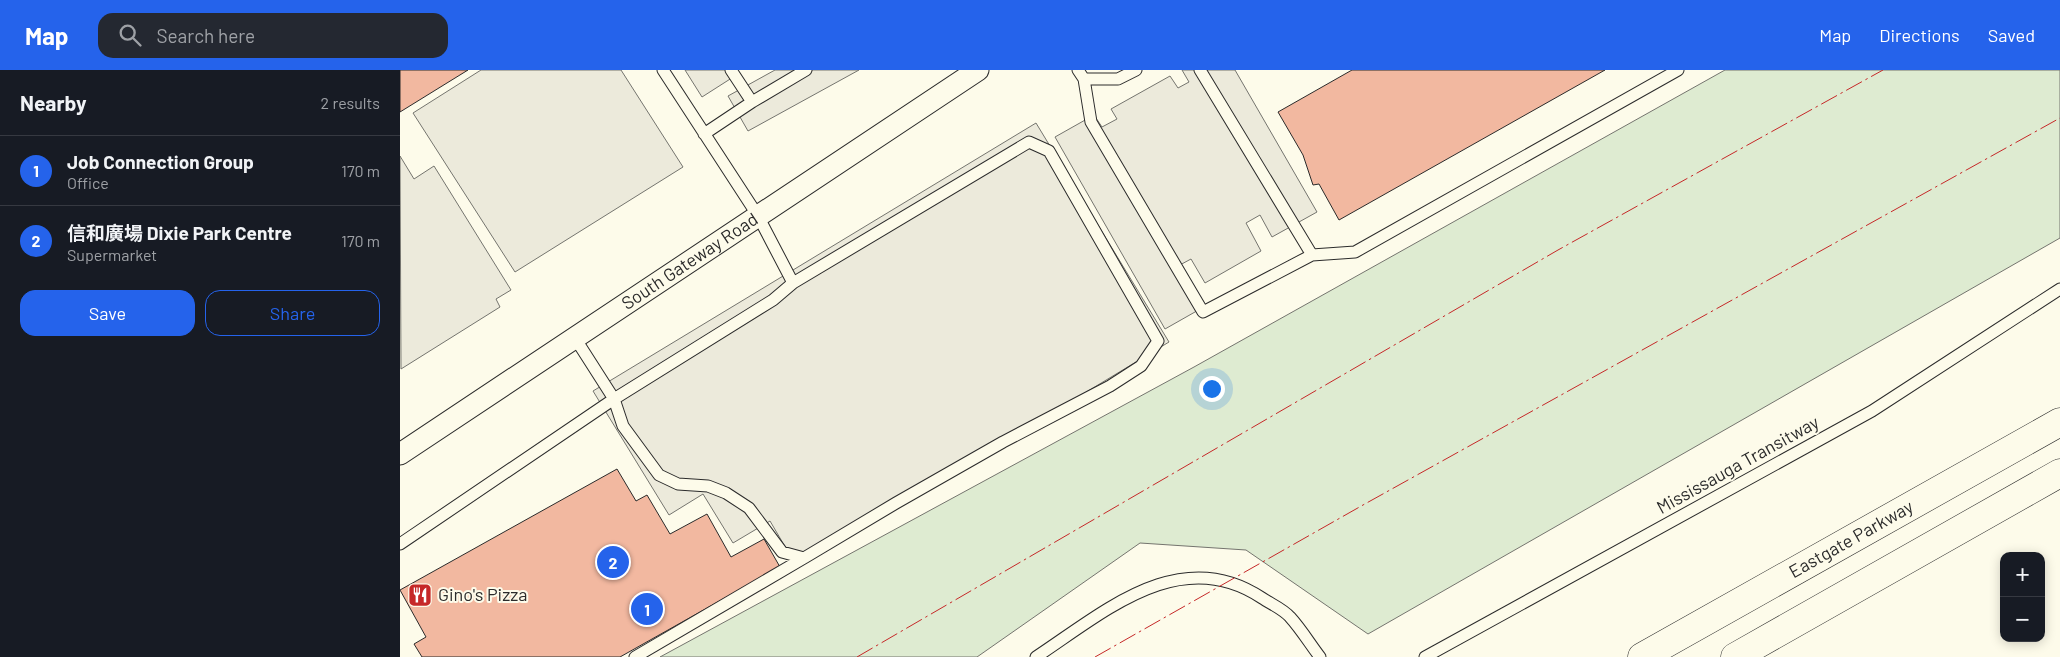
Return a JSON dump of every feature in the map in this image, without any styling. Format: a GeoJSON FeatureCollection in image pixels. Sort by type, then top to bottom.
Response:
{"type":"FeatureCollection","features":[{"type":"Feature","properties":{"kind":"main road","name":"Eastgate Parkway"},"geometry":{"type":"LineString","coordinates":[[1642,657],[2060,422]]}},
{"type":"Feature","properties":{"kind":"main road"},"geometry":{"type":"LineString","coordinates":[[1735,657],[2060,473]]}},
{"type":"Feature","properties":{"kind":"street","name":"South Gateway Road"},"geometry":{"type":"LineString","coordinates":[[400,454],[978,70]]}},
{"type":"Feature","properties":{"kind":"lane"},"geometry":{"type":"LineString","coordinates":[[663,70],[758,216],[792,283]]}},
{"type":"Feature","properties":{"kind":"lane"},"geometry":{"type":"LineString","coordinates":[[731,70],[752,102]]}},
{"type":"Feature","properties":{"kind":"lane"},"geometry":{"type":"LineString","coordinates":[[704,134],[752,102],[806,70]]}},
{"type":"Feature","properties":{"kind":"lane"},"geometry":{"type":"LineString","coordinates":[[1136,70],[1118,79],[1081,75],[1091,122],[1203,312],[1312,255],[1355,252],[1678,70]]}},
{"type":"Feature","properties":{"kind":"lane"},"geometry":{"type":"LineString","coordinates":[[1200,70],[1312,255]]}},
{"type":"Feature","properties":{"kind":"lane"},"geometry":{"type":"LineString","coordinates":[[400,544],[614,399],[773,300],[792,283],[1029,142],[1049,151],[1158,341],[1141,366],[1110,386],[1003,442],[896,503],[636,657]]}},
{"type":"Feature","properties":{"kind":"lane","name":"Mississauga Transitway"},"geometry":{"type":"LineString","coordinates":[[1425,657],[1872,411],[2060,289]]}},
{"type":"Feature","properties":{"kind":"lane"},"geometry":{"type":"LineString","coordinates":[[575,338],[614,399],[623,426],[659,475],[668,481],[678,484],[708,486],[726,493],[749,508],[782,552],[804,558]]}},
{"type":"Feature","properties":{"kind":"lane"},"geometry":{"type":"LineString","coordinates":[[1036,657],[1127,597],[1170,580],[1206,577],[1247,588],[1289,616],[1320,657]]}},
{"type":"Feature","properties":{"kind":"green space"},"geometry":{"type":"Polygon","coordinates":[[[1725,70],[2060,70],[2060,238],[1368,634],[1246,550],[1140,543],[977,657],[660,657],[1194,367],[1725,70]]]}},
{"type":"Feature","properties":{"kind":"shaded area"},"geometry":{"type":"Polygon","coordinates":[[[481,70],[621,70],[683,167],[515,272],[413,113],[481,70]]]}},
{"type":"Feature","properties":{"kind":"shaded area"},"geometry":{"type":"Polygon","coordinates":[[[685,70],[735,70],[738,74],[702,97],[685,70]]]}},
{"type":"Feature","properties":{"kind":"shaded area"},"geometry":{"type":"Polygon","coordinates":[[[775,70],[859,70],[748,131],[728,96],[775,70]]]}},
{"type":"Feature","properties":{"kind":"shaded area"},"geometry":{"type":"Polygon","coordinates":[[[1182,70],[1235,70],[1317,212],[1272,237],[1260,215],[1246,223],[1261,251],[1205,283],[1191,259],[1178,266],[1202,308],[1165,329],[1055,137],[1094,115],[1102,127],[1117,119],[1111,109],[1170,76],[1178,88],[1189,82],[1182,70]]]}},
{"type":"Feature","properties":{"kind":"shaded area"},"geometry":{"type":"Polygon","coordinates":[[[1036,123],[1169,342],[797,567],[770,521],[733,543],[703,494],[669,515],[593,391],[1036,123]]]}},
{"type":"Feature","properties":{"kind":"shaded area"},"geometry":{"type":"Polygon","coordinates":[[[400,156],[414,179],[434,166],[511,290],[496,299],[500,307],[401,369],[400,156]]]}},
{"type":"Feature","properties":{"kind":"building"},"geometry":{"type":"Polygon","coordinates":[[[400,70],[468,70],[400,112],[400,70]]]}},
{"type":"Feature","properties":{"kind":"building"},"geometry":{"type":"Polygon","coordinates":[[[1352,70],[1605,70],[1339,220],[1319,184],[1313,185],[1303,155],[1278,112],[1352,70]]]}},
{"type":"Feature","properties":{"kind":"building"},"geometry":{"type":"Polygon","coordinates":[[[617,469],[636,501],[647,495],[670,534],[707,514],[731,557],[764,539],[780,567],[620,657],[422,657],[414,644],[426,637],[400,590],[617,469]]]}},
{"type":"Feature","properties":{"kind":"power"},"geometry":{"type":"LineString","coordinates":[[857,657],[1558,250],[1883,70]]}},
{"type":"Feature","properties":{"kind":"power"},"geometry":{"type":"LineString","coordinates":[[1095,657],[1363,505],[2060,118]]}},
{"type":"Feature","properties":{"kind":"place","name":"信和廣場 Dixie Park Centre"},"geometry":{"type":"Point","coordinates":[613,562]}},
{"type":"Feature","properties":{"kind":"place","name":"Gino's Pizza"},"geometry":{"type":"Point","coordinates":[420,595]}},
{"type":"Feature","properties":{"kind":"place","name":"Job Connection Group"},"geometry":{"type":"Point","coordinates":[647,609]}}]}
